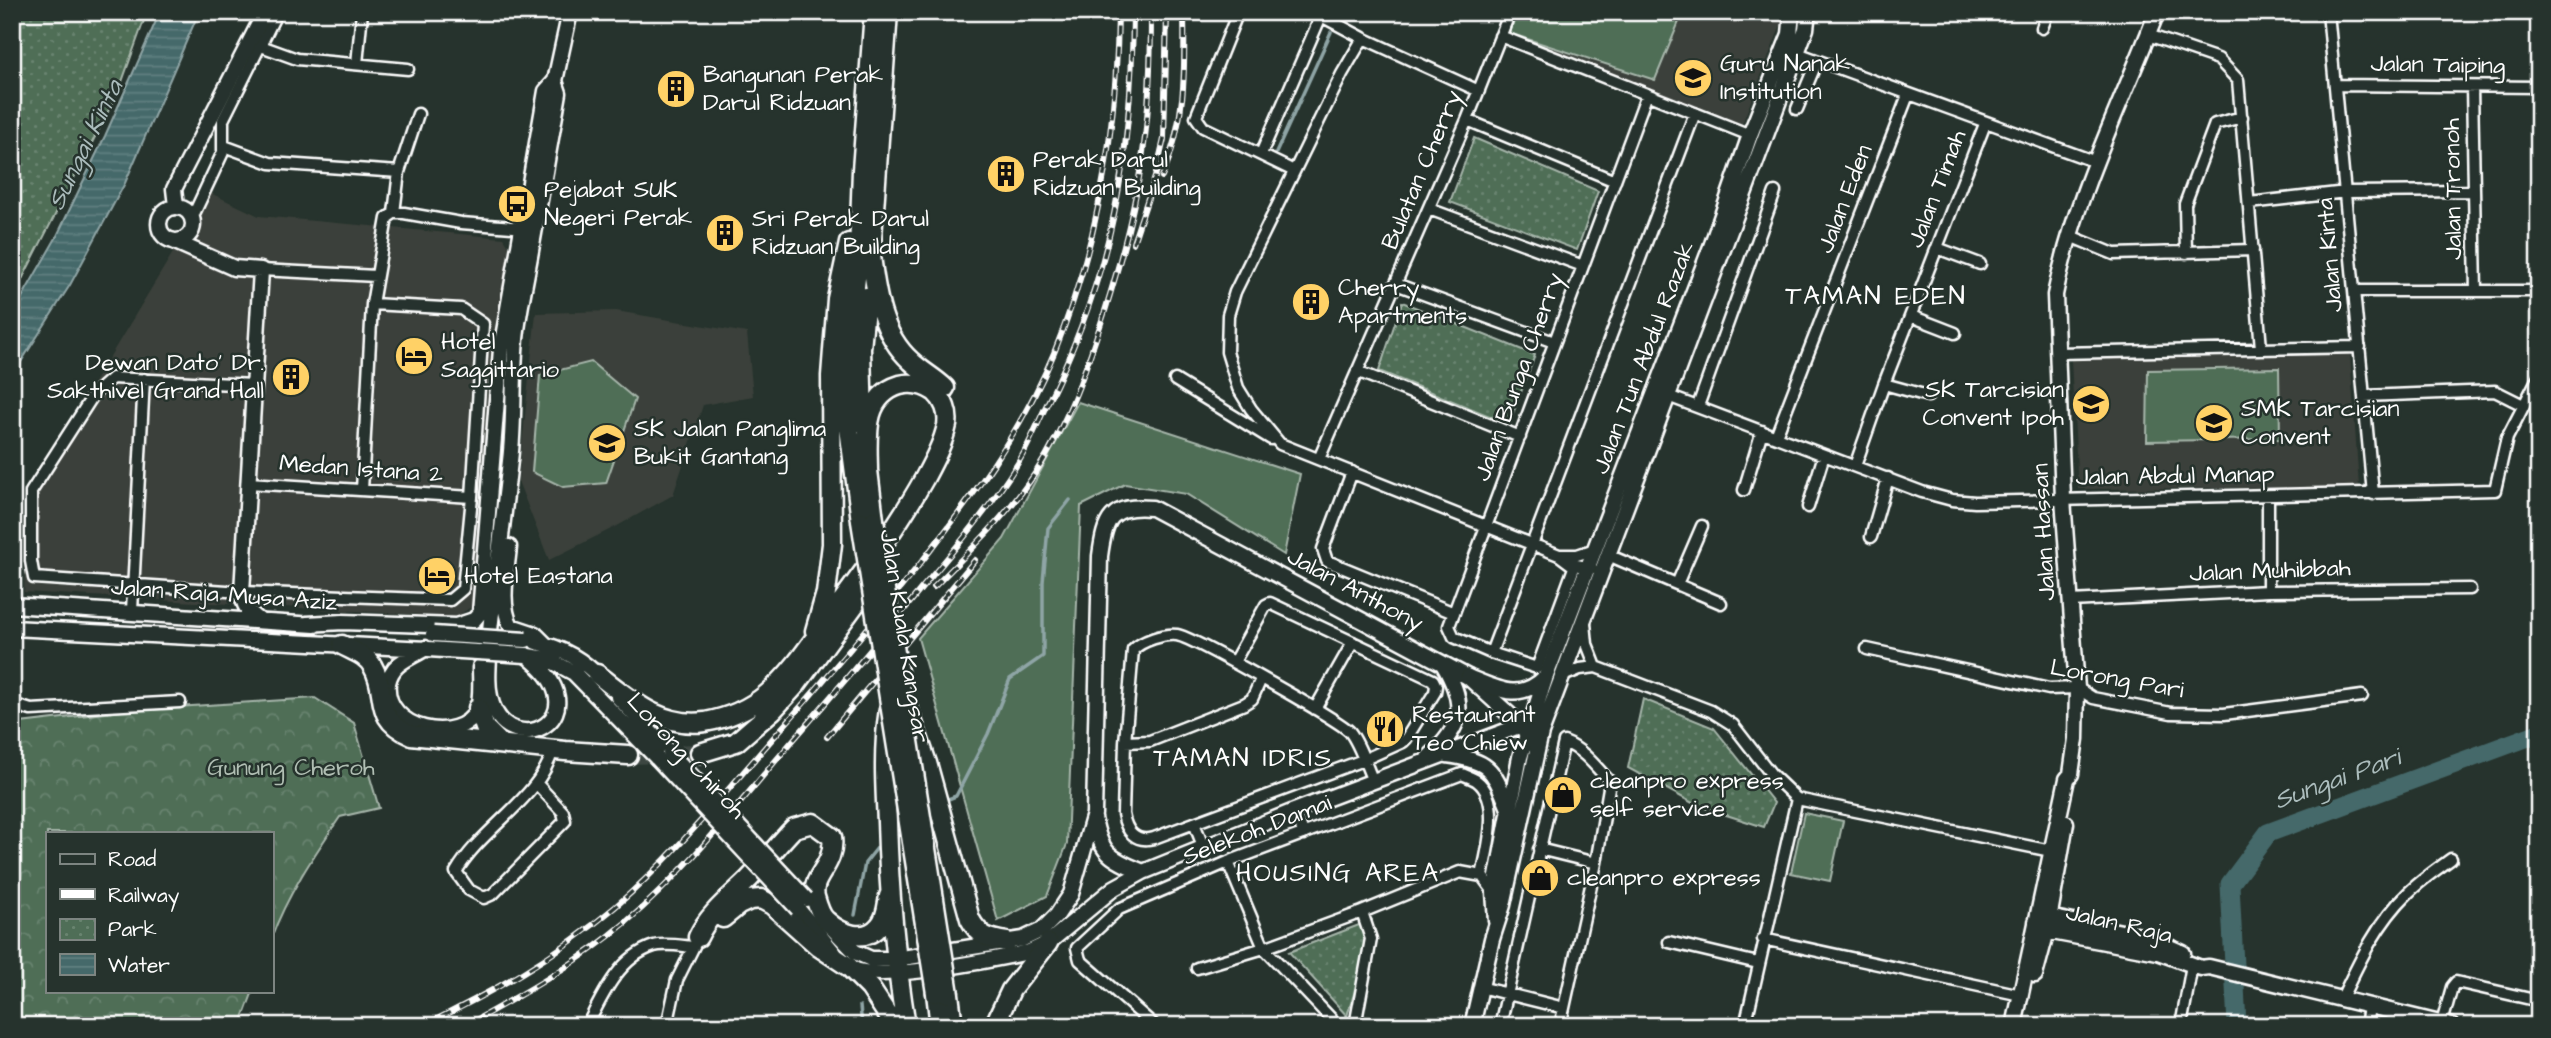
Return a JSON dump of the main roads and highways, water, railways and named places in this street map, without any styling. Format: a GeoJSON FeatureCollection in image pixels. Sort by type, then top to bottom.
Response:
{"type":"FeatureCollection","features":[{"type":"Feature","properties":{"kind":"highway"},"geometry":{"type":"LineString","coordinates":[[700,753],[736,742],[773,710],[796,685],[855,607],[922,507],[955,437],[958,423],[953,399],[941,384],[908,360],[896,344],[886,326],[865,254],[862,170],[874,12]]}},
{"type":"Feature","properties":{"kind":"highway"},"geometry":{"type":"LineString","coordinates":[[865,254],[888,12]]}},
{"type":"Feature","properties":{"kind":"highway"},"geometry":{"type":"LineString","coordinates":[[812,641],[826,593],[832,544],[830,409],[837,299],[862,170]]}},
{"type":"Feature","properties":{"kind":"highway","name":"Jalan Kuala Kangsar"},"geometry":{"type":"LineString","coordinates":[[865,254],[862,349],[868,521],[890,703],[940,1026]]}},
{"type":"Feature","properties":{"kind":"highway","name":"Jalan Kuala Kangsar"},"geometry":{"type":"LineString","coordinates":[[865,254],[848,347],[849,427],[900,684],[953,1026]]}},
{"type":"Feature","properties":{"kind":"highway"},"geometry":{"type":"LineString","coordinates":[[597,674],[652,714],[680,722],[703,722],[725,717],[748,708],[768,694],[812,641],[904,515],[935,458],[948,419],[940,397],[920,385],[905,383],[891,388],[879,398],[870,410],[868,472]]}},
{"type":"Feature","properties":{"kind":"highway"},"geometry":{"type":"LineString","coordinates":[[342,645],[363,656],[373,666],[383,708],[389,719],[402,731],[421,737],[628,755]]}},
{"type":"Feature","properties":{"kind":"highway"},"geometry":{"type":"LineString","coordinates":[[900,684],[927,763],[970,919],[976,932],[990,940],[1007,942]]}},
{"type":"Feature","properties":{"kind":"highway"},"geometry":{"type":"LineString","coordinates":[[890,703],[884,738],[890,896],[906,1026]]}},
{"type":"Feature","properties":{"kind":"highway"},"geometry":{"type":"LineString","coordinates":[[478,708],[488,733],[501,744]]}},
{"type":"Feature","properties":{"kind":"highway"},"geometry":{"type":"LineString","coordinates":[[890,896],[880,926],[865,936],[848,934],[825,920],[814,892],[833,852],[832,837],[813,823],[803,824],[794,828],[748,880],[727,899],[703,927],[696,942],[739,905],[761,899],[772,905],[819,947],[849,967],[870,988],[895,1026]]}},
{"type":"Feature","properties":{"kind":"highway"},"geometry":{"type":"LineString","coordinates":[[994,1026],[1011,990],[1048,943]]}},
{"type":"Feature","properties":{"kind":"main road"},"geometry":{"type":"LineString","coordinates":[[176,206],[174,188],[265,12]]}},
{"type":"Feature","properties":{"kind":"main road"},"geometry":{"type":"LineString","coordinates":[[307,624],[343,622],[456,626],[474,620],[480,612],[501,349],[559,93],[555,81],[570,12]]}},
{"type":"Feature","properties":{"kind":"main road","name":"Jalan Tun Abdul Razak"},"geometry":{"type":"LineString","coordinates":[[1496,923],[1503,905],[1534,759],[1585,615],[1630,457],[1790,34],[1792,12]]}},
{"type":"Feature","properties":{"kind":"main road","name":"Jalan Tun Abdul Razak"},"geometry":{"type":"LineString","coordinates":[[1496,923],[1494,892],[1520,757],[1581,566],[1602,558],[1668,396],[1806,29],[1808,12]]}},
{"type":"Feature","properties":{"kind":"main road","name":"Jalan Hassan"},"geometry":{"type":"LineString","coordinates":[[2044,923],[2073,779],[2071,774],[2077,688],[2063,499],[2054,295],[2060,265],[2096,162],[2157,12]]}},
{"type":"Feature","properties":{"kind":"main road"},"geometry":{"type":"LineString","coordinates":[[189,161],[168,190],[159,219],[160,230],[171,240],[234,268],[261,270]]}},
{"type":"Feature","properties":{"kind":"main road"},"geometry":{"type":"LineString","coordinates":[[162,214],[171,207],[186,209],[198,241],[261,270]]}},
{"type":"Feature","properties":{"kind":"main road"},"geometry":{"type":"LineString","coordinates":[[171,240],[186,238],[192,224]]}},
{"type":"Feature","properties":{"kind":"main road"},"geometry":{"type":"LineString","coordinates":[[528,228],[516,337],[505,607],[511,626],[535,634],[545,644]]}},
{"type":"Feature","properties":{"kind":"main road"},"geometry":{"type":"LineString","coordinates":[[260,621],[251,614],[243,601],[242,592],[261,270]]}},
{"type":"Feature","properties":{"kind":"main road"},"geometry":{"type":"LineString","coordinates":[[427,649],[396,666],[388,679],[388,701],[397,715],[418,727],[447,730],[466,724],[478,708],[502,428],[501,349]]}},
{"type":"Feature","properties":{"kind":"main road"},"geometry":{"type":"LineString","coordinates":[[1630,457],[1638,445],[1652,407],[1661,398],[1668,396],[1664,392],[1663,383],[1668,358]]}},
{"type":"Feature","properties":{"kind":"main road"},"geometry":{"type":"LineString","coordinates":[[511,458],[490,630],[489,689],[499,719],[509,728],[527,732],[538,729],[552,718],[559,700],[548,674],[526,655]]}},
{"type":"Feature","properties":{"kind":"main road","name":"Jalan Anthony"},"geometry":{"type":"LineString","coordinates":[[1094,814],[1100,556],[1104,527],[1121,510],[1136,506],[1152,508],[1468,677],[1528,727]]}},
{"type":"Feature","properties":{"kind":"main road","name":"Jalan Raja Musa Aziz"},"geometry":{"type":"LineString","coordinates":[[12,605],[132,611],[526,640],[545,644]]}},
{"type":"Feature","properties":{"kind":"main road","name":"Jalan Raja Musa Aziz"},"geometry":{"type":"LineString","coordinates":[[12,628],[427,649]]}},
{"type":"Feature","properties":{"kind":"main road","name":"Lorong Chiroh"},"geometry":{"type":"LineString","coordinates":[[545,644],[576,657],[597,674],[664,755],[802,904]]}},
{"type":"Feature","properties":{"kind":"main road","name":"Lorong Chiroh"},"geometry":{"type":"LineString","coordinates":[[427,649],[526,655],[548,659],[574,673],[664,755]]}},
{"type":"Feature","properties":{"kind":"main road"},"geometry":{"type":"LineString","coordinates":[[1424,762],[1451,734],[1458,718],[1458,697],[1442,663]]}},
{"type":"Feature","properties":{"kind":"main road"},"geometry":{"type":"LineString","coordinates":[[1468,677],[1517,692],[1536,687],[1546,676]]}},
{"type":"Feature","properties":{"kind":"main road","name":"Jalan Tun Abdul Razak"},"geometry":{"type":"LineString","coordinates":[[1528,727],[1547,706],[1555,685],[1563,676]]}},
{"type":"Feature","properties":{"kind":"main road"},"geometry":{"type":"LineString","coordinates":[[802,904],[825,920],[855,952],[897,966],[1004,957],[1029,952],[1048,943],[1114,888],[1143,872],[1203,846],[1373,781],[1528,727],[1534,759]]}},
{"type":"Feature","properties":{"kind":"main road"},"geometry":{"type":"LineString","coordinates":[[1447,755],[1474,759],[1485,765],[1497,780],[1511,812]]}},
{"type":"Feature","properties":{"kind":"main road"},"geometry":{"type":"LineString","coordinates":[[1094,814],[1099,841],[1110,856],[1143,872]]}},
{"type":"Feature","properties":{"kind":"main road"},"geometry":{"type":"LineString","coordinates":[[802,904],[849,967],[873,974],[897,966],[1023,939],[1042,930],[1057,915],[1071,894],[1094,814]]}},
{"type":"Feature","properties":{"kind":"main road"},"geometry":{"type":"LineString","coordinates":[[1472,1026],[1496,923]]}},
{"type":"Feature","properties":{"kind":"main road"},"geometry":{"type":"LineString","coordinates":[[2014,1026],[2044,923]]}},
{"type":"Feature","properties":{"kind":"main road"},"geometry":{"type":"LineString","coordinates":[[2023,1026],[2044,923]]}},
{"type":"Feature","properties":{"kind":"main road","name":"Jalan Raja"},"geometry":{"type":"LineString","coordinates":[[2044,923],[2158,952],[2201,968],[2447,1025]]}},
{"type":"Feature","properties":{"kind":"main road","name":"Jalan Raja"},"geometry":{"type":"LineString","coordinates":[[2044,923],[2146,937],[2165,944],[2209,968]]}},
{"type":"Feature","properties":{"kind":"water","name":"Sungai Kinta"},"geometry":{"type":"Polygon","coordinates":[[[160,12],[199,12],[125,183],[70,285],[12,376],[12,315],[56,238],[160,12]]]}},
{"type":"Feature","properties":{"kind":"waterway"},"geometry":{"type":"LineString","coordinates":[[1276,153],[1331,32]]}},
{"type":"Feature","properties":{"kind":"waterway"},"geometry":{"type":"LineString","coordinates":[[943,801],[956,796],[988,734],[1010,679],[1043,656],[1043,582],[1048,528],[1070,500]]}},
{"type":"Feature","properties":{"kind":"waterway","name":"Sungai Pari"},"geometry":{"type":"LineString","coordinates":[[2237,1026],[2230,884],[2268,833],[2539,733]]}},
{"type":"Feature","properties":{"kind":"waterway"},"geometry":{"type":"LineString","coordinates":[[855,915],[865,863],[881,843]]}},
{"type":"Feature","properties":{"kind":"waterway"},"geometry":{"type":"LineString","coordinates":[[860,1006],[862,1026]]}},
{"type":"Feature","properties":{"kind":"tunnel"},"geometry":{"type":"LineString","coordinates":[[628,755],[700,753]]}},
{"type":"Feature","properties":{"kind":"railway"},"geometry":{"type":"LineString","coordinates":[[423,1026],[498,987],[570,942],[615,907],[657,868],[866,631],[994,464],[1041,382],[1054,353],[1082,270],[1102,186],[1109,142],[1118,12]]}},
{"type":"Feature","properties":{"kind":"railway"},"geometry":{"type":"LineString","coordinates":[[465,1026],[528,991],[588,952],[625,923],[673,878],[877,643],[972,528],[1007,480],[1026,449],[1069,358],[1102,262],[1114,215],[1122,166],[1132,65],[1133,12]]}},
{"type":"Feature","properties":{"kind":"railway"},"geometry":{"type":"LineString","coordinates":[[934,587],[988,532],[1025,488],[1058,434],[1084,373],[1117,270],[1137,187],[1148,112],[1151,12]]}},
{"type":"Feature","properties":{"kind":"railway"},"geometry":{"type":"LineString","coordinates":[[1133,243],[1155,177],[1164,139],[1167,12]]}},
{"type":"Feature","properties":{"kind":"railway"},"geometry":{"type":"LineString","coordinates":[[1162,177],[1180,116],[1184,76],[1184,12]]}},
{"type":"Feature","properties":{"kind":"railway"},"geometry":{"type":"LineString","coordinates":[[827,737],[975,560]]}},
{"type":"Feature","properties":{"kind":"place","name":"Guru Nanak Institution"},"geometry":{"type":"Point","coordinates":[1693,78]}},
{"type":"Feature","properties":{"kind":"place","name":"Bangunan Perak Darul Ridzuan"},"geometry":{"type":"Point","coordinates":[676,89]}},
{"type":"Feature","properties":{"kind":"place","name":"Perak Darul Ridzuan Building"},"geometry":{"type":"Point","coordinates":[1006,174]}},
{"type":"Feature","properties":{"kind":"place","name":"Pejabat SUK Negeri Perak"},"geometry":{"type":"Point","coordinates":[517,204]}},
{"type":"Feature","properties":{"kind":"place","name":"Sri Perak Darul Ridzuan Building"},"geometry":{"type":"Point","coordinates":[725,233]}},
{"type":"Feature","properties":{"kind":"place","name":"Cherry Apartments"},"geometry":{"type":"Point","coordinates":[1311,302]}},
{"type":"Feature","properties":{"kind":"place","name":"Hotel Saggittario"},"geometry":{"type":"Point","coordinates":[414,356]}},
{"type":"Feature","properties":{"kind":"place","name":"Dewan Dato' Dr. Sakthivel Grand Hall"},"geometry":{"type":"Point","coordinates":[291,377]}},
{"type":"Feature","properties":{"kind":"place","name":"SK Tarcisian Convent Ipoh"},"geometry":{"type":"Point","coordinates":[2091,404]}},
{"type":"Feature","properties":{"kind":"place","name":"SMK Tarcisian Convent"},"geometry":{"type":"Point","coordinates":[2214,423]}},
{"type":"Feature","properties":{"kind":"place","name":"SK Jalan Panglima Bukit Gantang"},"geometry":{"type":"Point","coordinates":[607,443]}},
{"type":"Feature","properties":{"kind":"place","name":"Hotel Eastana"},"geometry":{"type":"Point","coordinates":[437,576]}},
{"type":"Feature","properties":{"kind":"place","name":"Restaurant Teo Chiew"},"geometry":{"type":"Point","coordinates":[1385,729]}},
{"type":"Feature","properties":{"kind":"place","name":"cleanpro express self service"},"geometry":{"type":"Point","coordinates":[1563,795]}},
{"type":"Feature","properties":{"kind":"place","name":"cleanpro express"},"geometry":{"type":"Point","coordinates":[1540,878]}},
{"type":"Feature","properties":{"kind":"district","name":"TAMAN EDEN"},"geometry":{"type":"Point","coordinates":[1876,296]}},
{"type":"Feature","properties":{"kind":"district","name":"TAMAN IDRIS"},"geometry":{"type":"Point","coordinates":[1243,758]}},
{"type":"Feature","properties":{"kind":"district","name":"HOUSING AREA"},"geometry":{"type":"Point","coordinates":[1338,873]}},
{"type":"Feature","properties":{"kind":"park label","name":"Gunung Cheroh"},"geometry":{"type":"Point","coordinates":[291,768]}}]}
